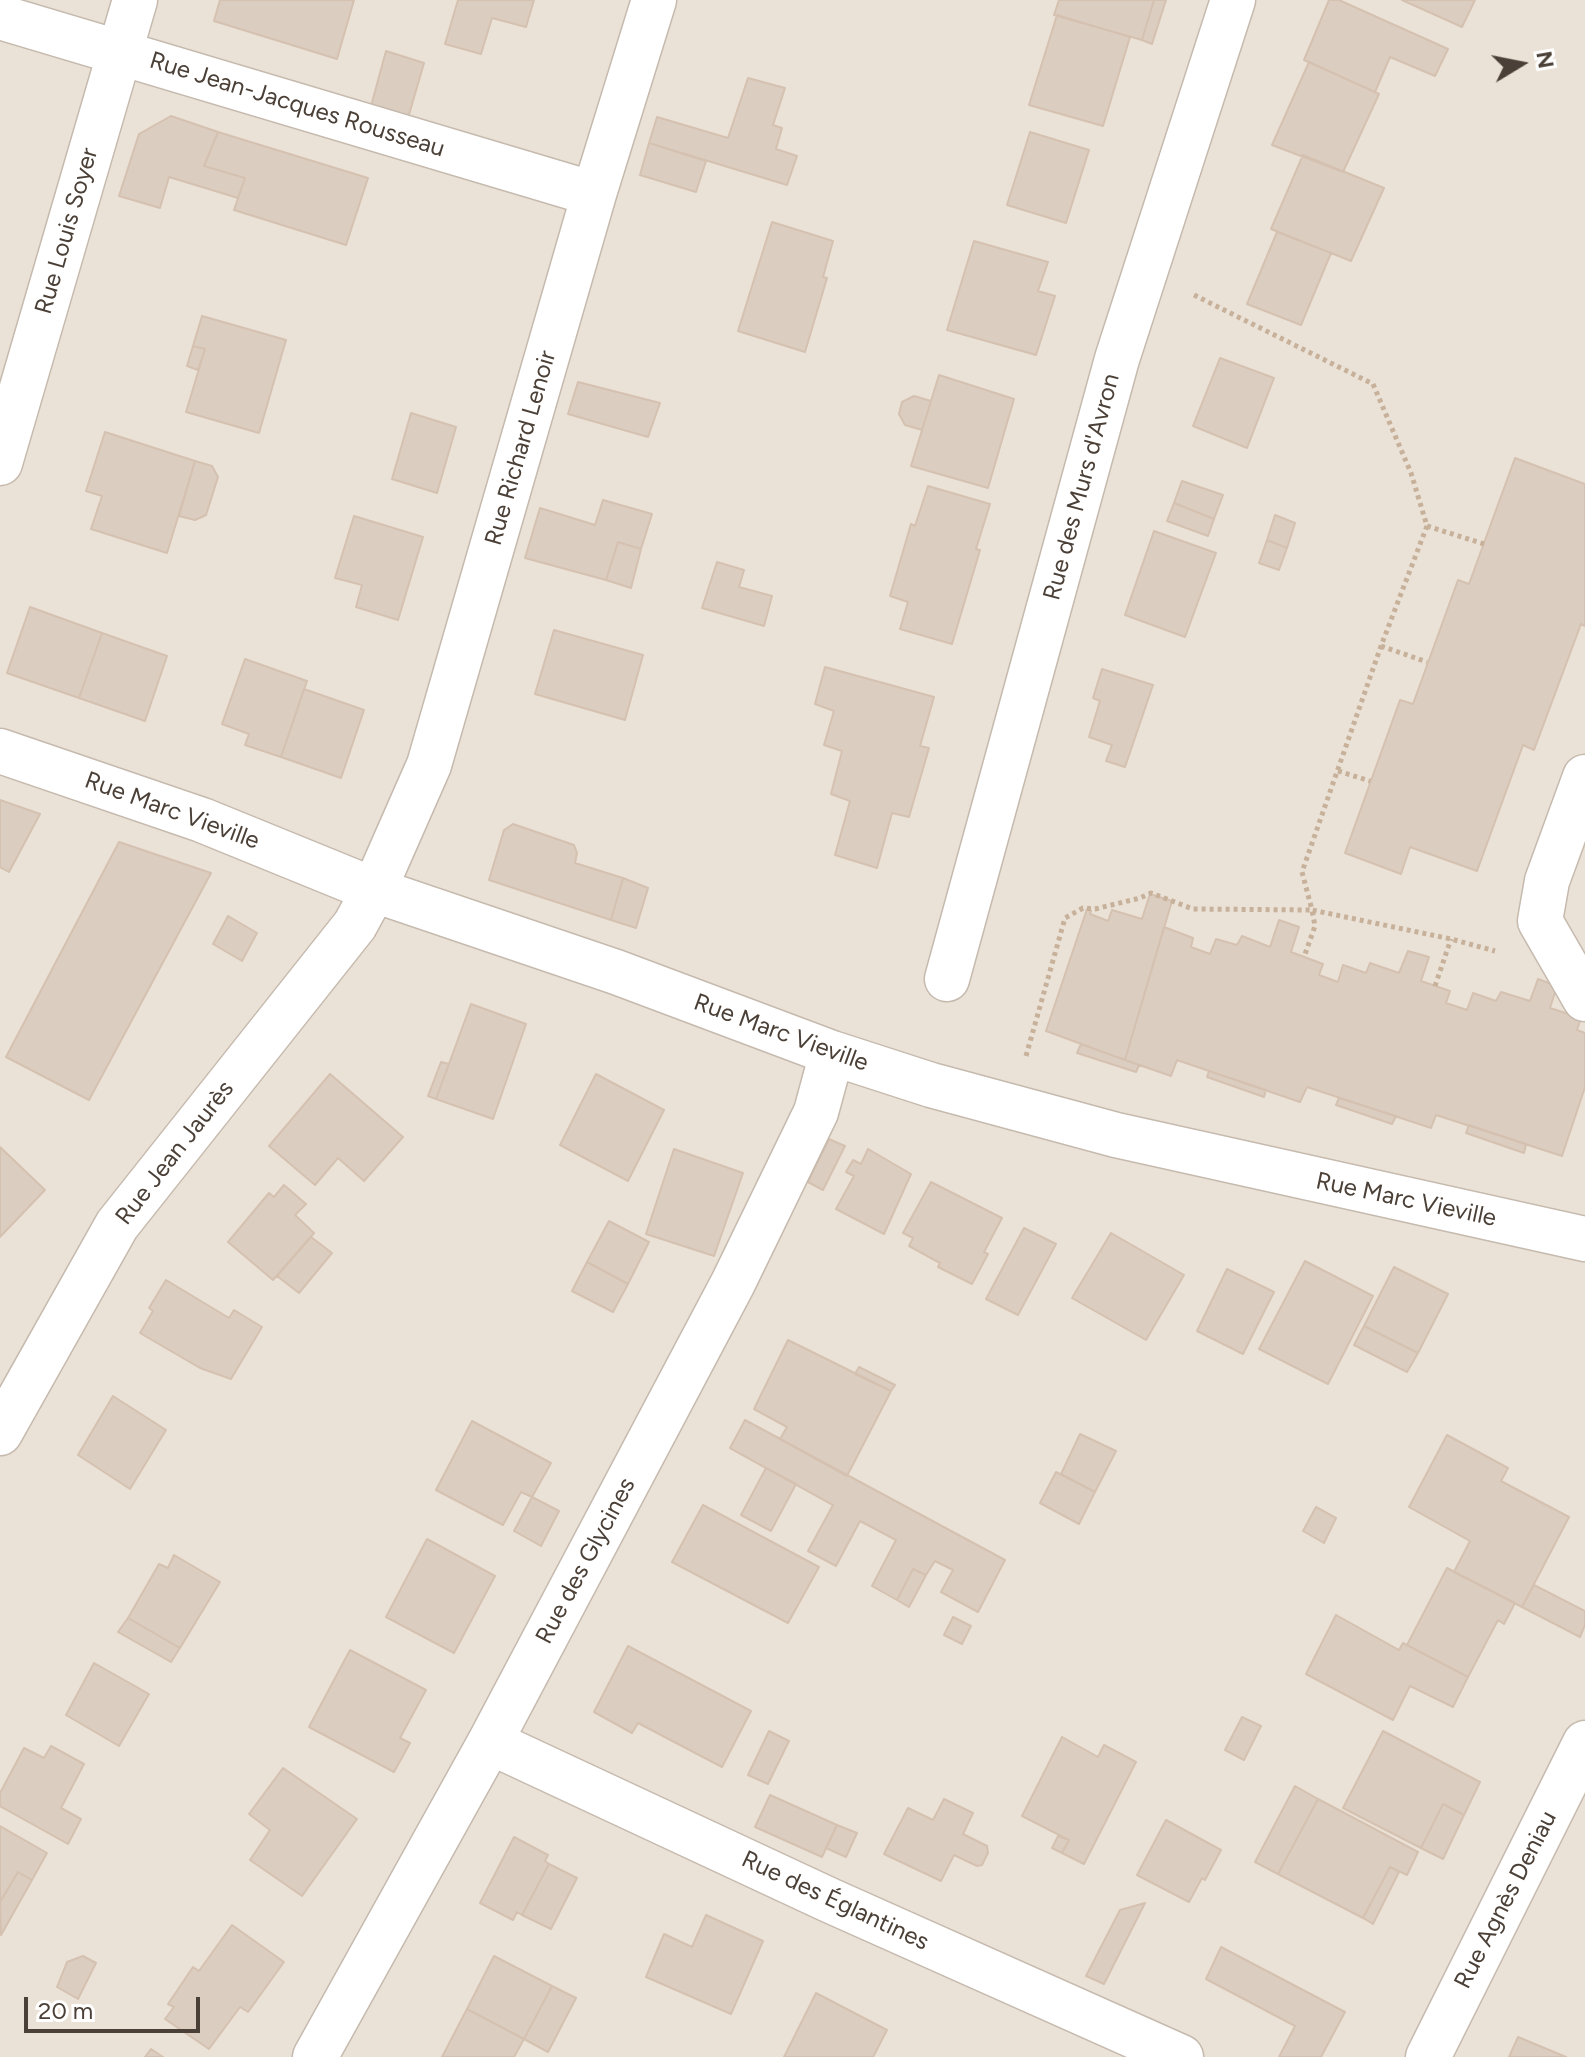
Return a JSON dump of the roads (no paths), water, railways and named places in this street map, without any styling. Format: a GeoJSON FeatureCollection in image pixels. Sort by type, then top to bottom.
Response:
{"type":"FeatureCollection","features":[{"type":"Feature","properties":{"kind":"street","name":"Rue Louis Soyer"},"geometry":{"type":"LineString","coordinates":[[0,463],[135,0]]}},
{"type":"Feature","properties":{"kind":"street","name":"Rue Richard Lenoir"},"geometry":{"type":"LineString","coordinates":[[374,890],[429,765],[594,194],[654,0]]}},
{"type":"Feature","properties":{"kind":"street","name":"Rue des Murs d'Avron"},"geometry":{"type":"LineString","coordinates":[[947,979],[1117,359],[1233,0]]}},
{"type":"Feature","properties":{"kind":"street","name":"Rue Jean-Jacques Rousseau"},"geometry":{"type":"LineString","coordinates":[[0,17],[594,194]]}},
{"type":"Feature","properties":{"kind":"street","name":"Rue Marc Vieville"},"geometry":{"type":"LineString","coordinates":[[0,751],[202,820],[374,890],[616,972],[832,1053],[931,1085],[1116,1135],[1585,1239]]}},
{"type":"Feature","properties":{"kind":"street"},"geometry":{"type":"LineString","coordinates":[[1574,981],[1540,921],[1547,881],[1585,777]]}},
{"type":"Feature","properties":{"kind":"street","name":"Rue Jean Jaurès"},"geometry":{"type":"LineString","coordinates":[[0,1433],[117,1225],[355,925],[374,890]]}},
{"type":"Feature","properties":{"kind":"street","name":"Rue des Glycines"},"geometry":{"type":"LineString","coordinates":[[315,2057],[490,1742],[733,1283],[816,1112],[832,1053]]}},
{"type":"Feature","properties":{"kind":"street","name":"Rue des Églantines"},"geometry":{"type":"LineString","coordinates":[[490,1742],[1155,2052]]}},
{"type":"Feature","properties":{"kind":"street","name":"Rue Agnès Deniau"},"geometry":{"type":"LineString","coordinates":[[1428,2057],[1585,1743]]}}]}
